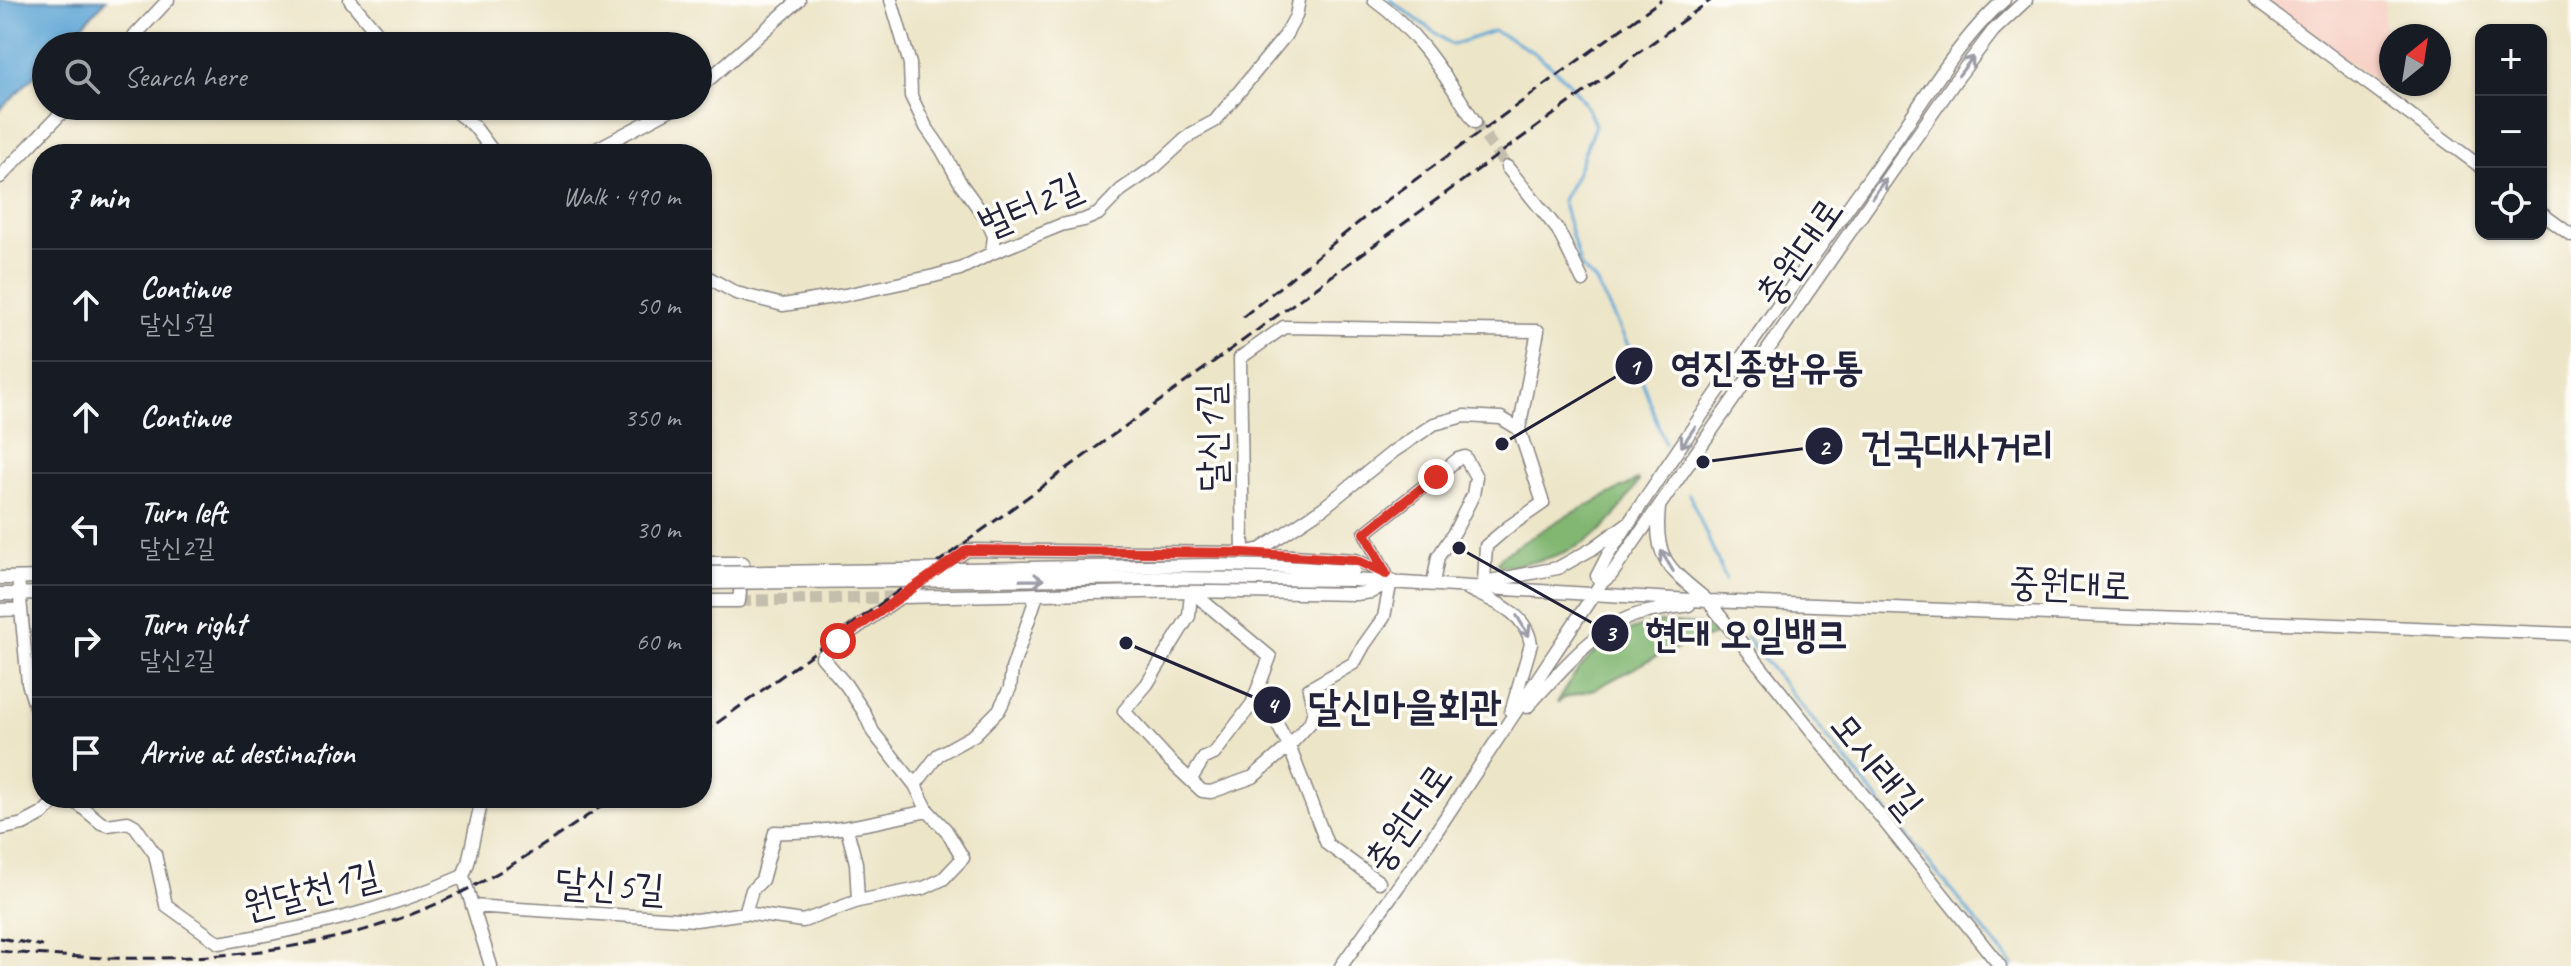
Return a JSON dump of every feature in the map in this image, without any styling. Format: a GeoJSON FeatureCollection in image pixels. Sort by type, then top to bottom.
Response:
{"type":"FeatureCollection","features":[{"type":"Feature","properties":{"kind":"street"},"geometry":{"type":"LineString","coordinates":[[138,32],[168,0]]}},
{"type":"Feature","properties":{"kind":"street"},"geometry":{"type":"LineString","coordinates":[[350,0],[376,32]]}},
{"type":"Feature","properties":{"kind":"street"},"geometry":{"type":"LineString","coordinates":[[712,77],[799,0]]}},
{"type":"Feature","properties":{"kind":"street"},"geometry":{"type":"LineString","coordinates":[[891,0],[910,64],[911,96],[926,127],[987,220],[994,236],[992,253]]}},
{"type":"Feature","properties":{"kind":"street","name":"벌터2길"},"geometry":{"type":"LineString","coordinates":[[712,280],[736,293],[783,305],[845,295],[960,269],[992,253],[1098,214],[1121,190],[1156,166],[1191,134],[1215,121],[1285,36],[1296,16],[1299,0]]}},
{"type":"Feature","properties":{"kind":"street"},"geometry":{"type":"LineString","coordinates":[[1374,0],[1398,17],[1421,42],[1475,122]]}},
{"type":"Feature","properties":{"kind":"street","name":"충원대로"},"geometry":{"type":"LineString","coordinates":[[1601,583],[1597,576],[1631,521],[1764,325],[1943,72],[1982,22],[2004,0]]}},
{"type":"Feature","properties":{"kind":"street","name":"충원대로"},"geometry":{"type":"LineString","coordinates":[[1341,966],[1507,728],[1601,583],[1608,579],[1955,81],[1993,31],[2026,0]]}},
{"type":"Feature","properties":{"kind":"street"},"geometry":{"type":"LineString","coordinates":[[2255,0],[2475,163]]}},
{"type":"Feature","properties":{"kind":"street"},"geometry":{"type":"LineString","coordinates":[[0,177],[55,120]]}},
{"type":"Feature","properties":{"kind":"street"},"geometry":{"type":"LineString","coordinates":[[466,120],[488,144]]}},
{"type":"Feature","properties":{"kind":"street"},"geometry":{"type":"LineString","coordinates":[[606,144],[651,120]]}},
{"type":"Feature","properties":{"kind":"street"},"geometry":{"type":"LineString","coordinates":[[1507,167],[1558,230],[1583,281]]}},
{"type":"Feature","properties":{"kind":"street"},"geometry":{"type":"LineString","coordinates":[[2547,217],[2571,235]]}},
{"type":"Feature","properties":{"kind":"street","name":"달신1길"},"geometry":{"type":"LineString","coordinates":[[1243,553],[1240,358],[1284,327],[1538,331],[1519,429],[1543,503],[1486,546],[1484,582]]}},
{"type":"Feature","properties":{"kind":"street"},"geometry":{"type":"LineString","coordinates":[[1243,553],[1261,549],[1323,508],[1394,451],[1434,424],[1464,416],[1481,416],[1501,418],[1519,429]]}},
{"type":"Feature","properties":{"kind":"street"},"geometry":{"type":"LineString","coordinates":[[1191,591],[1189,616],[1147,684],[1124,711],[1202,791],[1211,792],[1253,777],[1310,723],[1314,711],[1309,689],[1354,663],[1384,617],[1388,577],[1365,533],[1458,459],[1465,457],[1476,477],[1473,495],[1438,557],[1434,578]]}},
{"type":"Feature","properties":{"kind":"street","name":"모시래길"},"geometry":{"type":"LineString","coordinates":[[1659,505],[1659,546],[1664,560],[1674,573],[1708,601],[2000,966]]}},
{"type":"Feature","properties":{"kind":"street"},"geometry":{"type":"LineString","coordinates":[[1484,582],[1558,568],[1592,549],[1631,521]]}},
{"type":"Feature","properties":{"kind":"street"},"geometry":{"type":"LineString","coordinates":[[901,597],[967,550],[1243,553],[1356,560],[1388,577]]}},
{"type":"Feature","properties":{"kind":"street"},"geometry":{"type":"LineString","coordinates":[[712,563],[743,563],[739,601],[712,601]]}},
{"type":"Feature","properties":{"kind":"street"},"geometry":{"type":"LineString","coordinates":[[712,573],[1182,565],[1269,566],[1353,576]]}},
{"type":"Feature","properties":{"kind":"street"},"geometry":{"type":"LineString","coordinates":[[712,583],[1353,576]]}},
{"type":"Feature","properties":{"kind":"street","name":"중원대로"},"geometry":{"type":"LineString","coordinates":[[1353,576],[1559,586],[1566,591]]}},
{"type":"Feature","properties":{"kind":"street"},"geometry":{"type":"LineString","coordinates":[[0,578],[32,577]]}},
{"type":"Feature","properties":{"kind":"street"},"geometry":{"type":"LineString","coordinates":[[901,597],[1191,591],[1356,594],[1371,592],[1388,577]]}},
{"type":"Feature","properties":{"kind":"street","name":"중원대로"},"geometry":{"type":"LineString","coordinates":[[1388,577],[1557,593],[1566,591],[1708,601],[2571,634]]}},
{"type":"Feature","properties":{"kind":"street"},"geometry":{"type":"LineString","coordinates":[[18,578],[28,683],[32,696]]}},
{"type":"Feature","properties":{"kind":"street"},"geometry":{"type":"LineString","coordinates":[[1459,585],[1511,611],[1521,619],[1529,633],[1531,644],[1507,728]]}},
{"type":"Feature","properties":{"kind":"street"},"geometry":{"type":"LineString","coordinates":[[1191,591],[1270,657],[1252,704],[1214,754],[1204,758],[1191,779]]}},
{"type":"Feature","properties":{"kind":"street"},"geometry":{"type":"LineString","coordinates":[[0,594],[32,593]]}},
{"type":"Feature","properties":{"kind":"street"},"geometry":{"type":"LineString","coordinates":[[915,785],[938,755],[974,735],[999,710],[1010,688],[1012,669],[1037,595]]}},
{"type":"Feature","properties":{"kind":"street","name":"달신5길"},"geometry":{"type":"LineString","coordinates":[[472,906],[696,920],[745,913],[803,921],[858,901],[924,888],[943,879],[963,858],[946,830],[928,811],[915,785],[873,732],[846,685],[822,657],[838,641],[901,597]]}},
{"type":"Feature","properties":{"kind":"street"},"geometry":{"type":"LineString","coordinates":[[1507,728],[1571,661],[1604,633],[1632,616],[1708,601]]}},
{"type":"Feature","properties":{"kind":"street"},"geometry":{"type":"LineString","coordinates":[[0,610],[21,609]]}},
{"type":"Feature","properties":{"kind":"street"},"geometry":{"type":"LineString","coordinates":[[1252,704],[1275,720],[1289,746],[1327,844],[1379,882]]}},
{"type":"Feature","properties":{"kind":"street"},"geometry":{"type":"LineString","coordinates":[[0,829],[23,824],[48,808]]}},
{"type":"Feature","properties":{"kind":"street","name":"원달천1길"},"geometry":{"type":"LineString","coordinates":[[83,808],[101,823],[128,822],[135,826],[155,854],[166,905],[219,943],[300,929],[362,913],[463,876]]}},
{"type":"Feature","properties":{"kind":"street"},"geometry":{"type":"LineString","coordinates":[[480,808],[463,876],[491,966]]}},
{"type":"Feature","properties":{"kind":"street"},"geometry":{"type":"LineString","coordinates":[[745,913],[752,890],[762,880],[775,832],[847,829],[928,811]]}},
{"type":"Feature","properties":{"kind":"street"},"geometry":{"type":"LineString","coordinates":[[847,829],[856,863],[858,901]]}},
{"type":"Feature","properties":{"kind":"shaded area"},"geometry":{"type":"Polygon","coordinates":[[[2265,0],[2385,0],[2384,24],[2379,24],[2379,83],[2265,0]]]}},
{"type":"Feature","properties":{"kind":"green space"},"geometry":{"type":"Polygon","coordinates":[[[1637,480],[1610,522],[1582,544],[1556,556],[1528,563],[1500,566],[1497,562],[1557,521],[1637,480]]]}},
{"type":"Feature","properties":{"kind":"green space"},"geometry":{"type":"Polygon","coordinates":[[[1663,622],[1701,625],[1717,634],[1659,655],[1595,689],[1557,703],[1576,673],[1600,648],[1629,631],[1663,622]]]}},
{"type":"Feature","properties":{"kind":"water"},"geometry":{"type":"Polygon","coordinates":[[[0,0],[106,0],[76,32],[32,32],[32,78],[0,110],[0,0]]]}},
{"type":"Feature","properties":{"kind":"waterway"},"geometry":{"type":"LineString","coordinates":[[1390,0],[1452,45],[1494,31],[1525,47],[1567,80],[1588,109],[1595,125],[1575,177],[1562,200],[1581,267],[1596,282],[1631,351],[1665,444]]}},
{"type":"Feature","properties":{"kind":"waterway"},"geometry":{"type":"LineString","coordinates":[[1689,494],[1726,580]]}},
{"type":"Feature","properties":{"kind":"waterway"},"geometry":{"type":"LineString","coordinates":[[1746,637],[2013,966]]}},
{"type":"Feature","properties":{"kind":"tunnel"},"geometry":{"type":"LineString","coordinates":[[1475,122],[1507,167]]}},
{"type":"Feature","properties":{"kind":"tunnel"},"geometry":{"type":"LineString","coordinates":[[739,601],[901,597]]}},
{"type":"Feature","properties":{"kind":"railway"},"geometry":{"type":"LineString","coordinates":[[1243,317],[1375,209],[1661,0]]}},
{"type":"Feature","properties":{"kind":"railway"},"geometry":{"type":"LineString","coordinates":[[712,727],[1711,0]]}},
{"type":"Feature","properties":{"kind":"railway"},"geometry":{"type":"LineString","coordinates":[[0,951],[58,956],[175,958],[234,954],[349,934],[405,917],[478,884],[598,808]]}},
{"type":"Feature","properties":{"kind":"railway"},"geometry":{"type":"LineString","coordinates":[[0,938],[43,946]]}},
{"type":"Feature","properties":{"kind":"place","name":"영진종합유통"},"geometry":{"type":"Point","coordinates":[1502,444]}},
{"type":"Feature","properties":{"kind":"place","name":"건국대사거리"},"geometry":{"type":"Point","coordinates":[1703,462]}},
{"type":"Feature","properties":{"kind":"place","name":"현대 오일뱅크"},"geometry":{"type":"Point","coordinates":[1459,548]}},
{"type":"Feature","properties":{"kind":"place","name":"달신마을회관"},"geometry":{"type":"Point","coordinates":[1126,643]}},
{"type":"Feature","properties":{"kind":"route"},"geometry":{"type":"LineString","coordinates":[[838,641],[967,550],[1243,553],[1356,560],[1386,574],[1365,533],[1436,477]]}}]}
